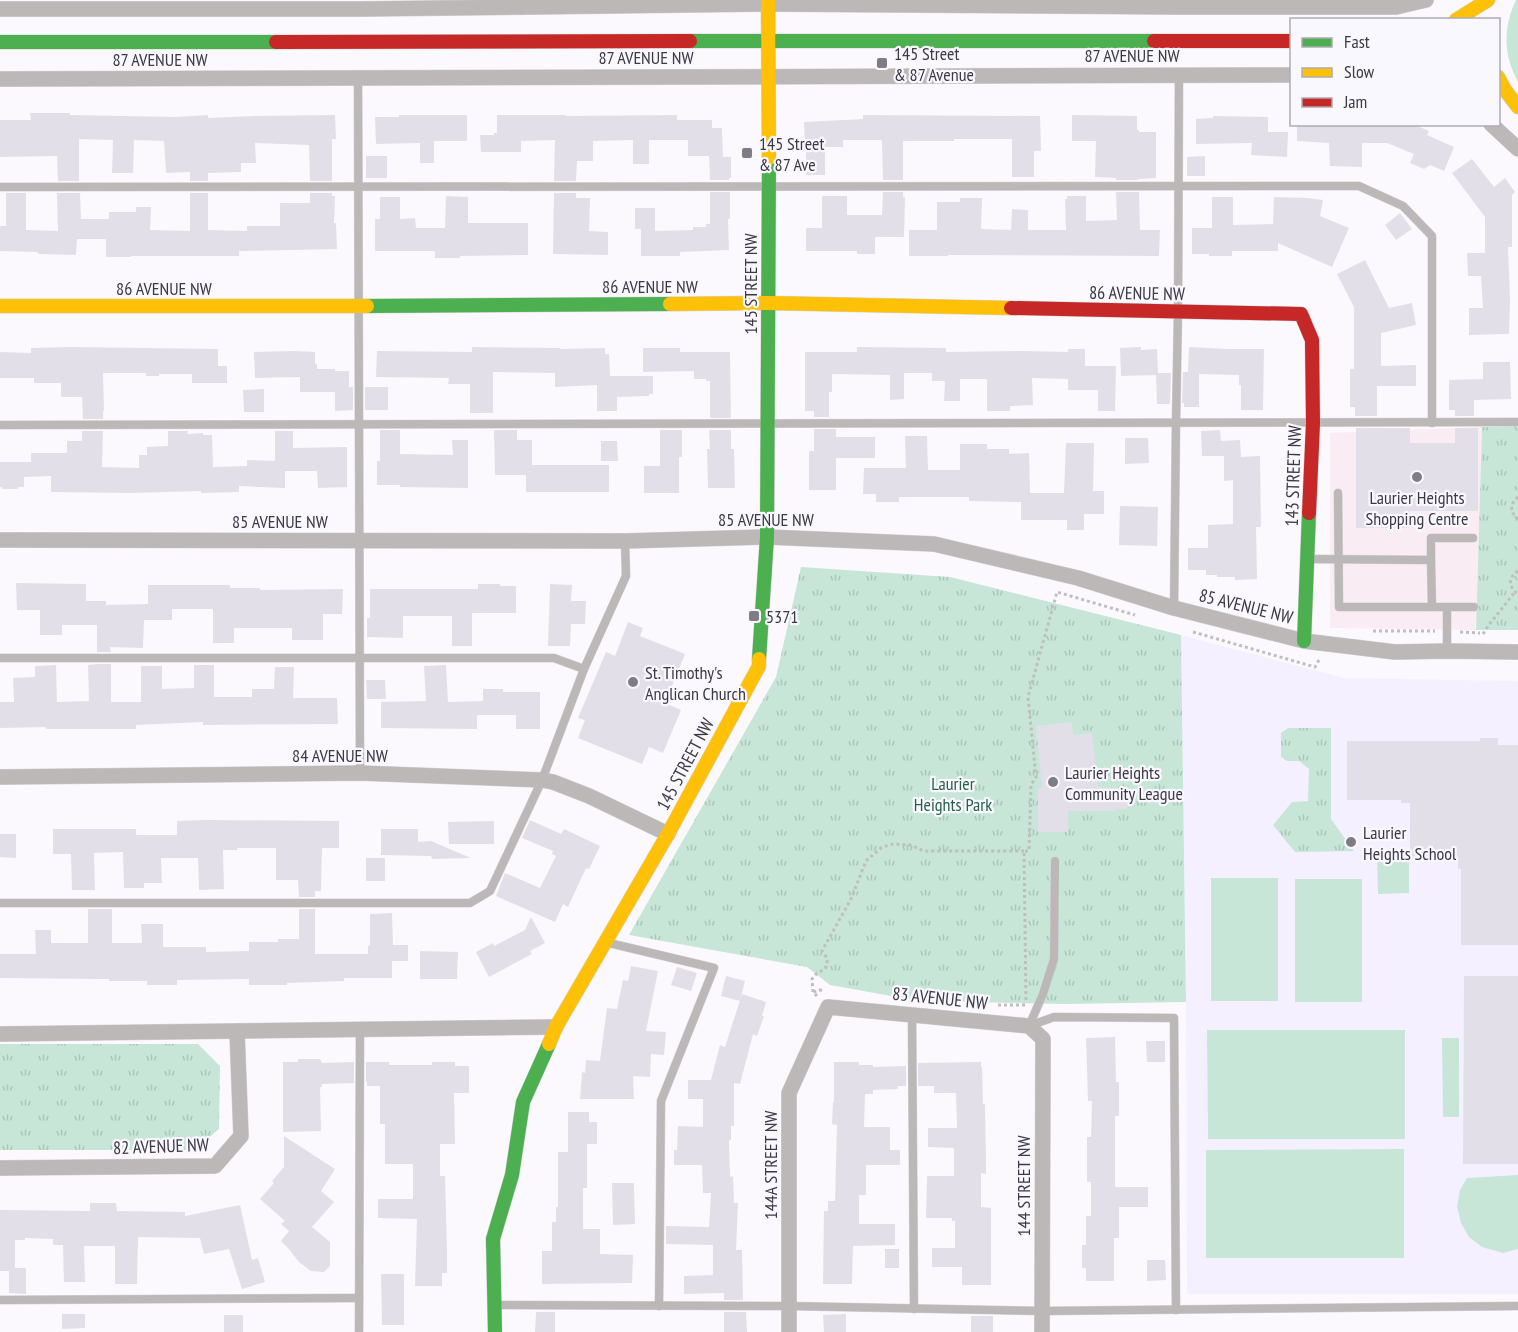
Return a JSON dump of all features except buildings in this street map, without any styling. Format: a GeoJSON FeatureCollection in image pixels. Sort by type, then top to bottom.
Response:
{"type":"FeatureCollection","features":[{"type":"Feature","properties":{"kind":"street"},"geometry":{"type":"LineString","coordinates":[[0,9],[768,2],[1396,7],[1426,0]]}},
{"type":"Feature","properties":{"kind":"street"},"geometry":{"type":"LineString","coordinates":[[1460,18],[1488,0]]}},
{"type":"Feature","properties":{"kind":"street"},"geometry":{"type":"LineString","coordinates":[[1493,15],[1498,0]]}},
{"type":"Feature","properties":{"kind":"street","name":"145 STREET NW"},"geometry":{"type":"LineString","coordinates":[[495,1332],[493,1239],[512,1175],[523,1102],[556,1027],[668,834],[759,666],[767,537],[768,2]]}},
{"type":"Feature","properties":{"kind":"street","name":"87 AVENUE NW"},"geometry":{"type":"LineString","coordinates":[[0,42],[1290,41]]}},
{"type":"Feature","properties":{"kind":"street","name":"87 AVENUE NW"},"geometry":{"type":"LineString","coordinates":[[0,79],[1290,75]]}},
{"type":"Feature","properties":{"kind":"street"},"geometry":{"type":"LineString","coordinates":[[1500,80],[1516,105]]}},
{"type":"Feature","properties":{"kind":"street"},"geometry":{"type":"LineString","coordinates":[[1500,89],[1516,105]]}},
{"type":"Feature","properties":{"kind":"street"},"geometry":{"type":"LineString","coordinates":[[1493,126],[1518,149]]}},
{"type":"Feature","properties":{"kind":"street","name":"86 AVENUE NW"},"geometry":{"type":"LineString","coordinates":[[0,306],[768,303],[1300,314]]}},
{"type":"Feature","properties":{"kind":"street","name":"143 STREET NW"},"geometry":{"type":"LineString","coordinates":[[1300,314],[1312,340],[1313,423],[1304,641]]}},
{"type":"Feature","properties":{"kind":"street","name":"85 AVENUE NW"},"geometry":{"type":"LineString","coordinates":[[0,540],[625,541],[767,537],[934,544],[1078,578],[1174,608],[1304,641],[1395,652],[1518,652]]}},
{"type":"Feature","properties":{"kind":"street","name":"84 AVENUE NW"},"geometry":{"type":"LineString","coordinates":[[0,777],[360,773],[542,780],[589,795],[668,834]]}},
{"type":"Feature","properties":{"kind":"street","name":"83 AVENUE NW"},"geometry":{"type":"LineString","coordinates":[[830,999],[912,1015],[1029,1026]]}},
{"type":"Feature","properties":{"kind":"street","name":"144A STREET NW"},"geometry":{"type":"LineString","coordinates":[[789,1332],[789,1093],[830,999]]}},
{"type":"Feature","properties":{"kind":"street","name":"144 STREET NW"},"geometry":{"type":"LineString","coordinates":[[1029,1026],[1043,1039],[1042,1332]]}},
{"type":"Feature","properties":{"kind":"street"},"geometry":{"type":"LineString","coordinates":[[0,1035],[556,1027]]}},
{"type":"Feature","properties":{"kind":"street","name":"82 AVENUE NW"},"geometry":{"type":"LineString","coordinates":[[0,1168],[215,1166],[241,1136],[237,1030]]}},
{"type":"Feature","properties":{"kind":"lane"},"geometry":{"type":"LineString","coordinates":[[1174,608],[1179,74]]}},
{"type":"Feature","properties":{"kind":"lane"},"geometry":{"type":"LineString","coordinates":[[358,78],[360,773]]}},
{"type":"Feature","properties":{"kind":"lane"},"geometry":{"type":"LineString","coordinates":[[0,187],[1359,186],[1403,206],[1432,236],[1432,423]]}},
{"type":"Feature","properties":{"kind":"lane"},"geometry":{"type":"LineString","coordinates":[[0,425],[1518,422]]}},
{"type":"Feature","properties":{"kind":"lane"},"geometry":{"type":"LineString","coordinates":[[1338,493],[1339,607],[1474,607]]}},
{"type":"Feature","properties":{"kind":"lane"},"geometry":{"type":"LineString","coordinates":[[1432,607],[1431,538],[1473,538]]}},
{"type":"Feature","properties":{"kind":"lane"},"geometry":{"type":"LineString","coordinates":[[0,903],[470,903],[490,891],[542,780],[584,669],[626,576],[625,541]]}},
{"type":"Feature","properties":{"kind":"lane"},"geometry":{"type":"LineString","coordinates":[[1307,559],[1431,560]]}},
{"type":"Feature","properties":{"kind":"lane"},"geometry":{"type":"LineString","coordinates":[[1447,608],[1447,651]]}},
{"type":"Feature","properties":{"kind":"lane"},"geometry":{"type":"LineString","coordinates":[[0,658],[554,658],[584,669]]}},
{"type":"Feature","properties":{"kind":"lane"},"geometry":{"type":"LineString","coordinates":[[1029,1026],[1043,994],[1054,959],[1055,861]]}},
{"type":"Feature","properties":{"kind":"lane"},"geometry":{"type":"LineString","coordinates":[[605,942],[714,968],[661,1101],[659,1306]]}},
{"type":"Feature","properties":{"kind":"lane"},"geometry":{"type":"LineString","coordinates":[[912,1015],[914,1309]]}},
{"type":"Feature","properties":{"kind":"lane"},"geometry":{"type":"LineString","coordinates":[[1029,1026],[1054,1017],[1174,1018],[1176,1310]]}},
{"type":"Feature","properties":{"kind":"lane"},"geometry":{"type":"LineString","coordinates":[[359,1332],[360,1029]]}},
{"type":"Feature","properties":{"kind":"lane"},"geometry":{"type":"LineString","coordinates":[[0,1300],[359,1298]]}},
{"type":"Feature","properties":{"kind":"lane"},"geometry":{"type":"LineString","coordinates":[[495,1305],[789,1306],[1042,1311],[1518,1306]]}},
{"type":"Feature","properties":{"kind":"path"},"geometry":{"type":"LineString","coordinates":[[1518,497],[1511,510],[1518,519]]}},
{"type":"Feature","properties":{"kind":"path"},"geometry":{"type":"LineString","coordinates":[[1367,631],[1483,633],[1517,593],[1510,584],[1513,575],[1518,571]]}},
{"type":"Feature","properties":{"kind":"path"},"geometry":{"type":"LineString","coordinates":[[813,992],[812,980],[817,973],[825,969],[828,963],[822,951],[851,899],[866,861],[882,847],[894,844],[910,845],[924,850],[1029,851],[1030,785],[1036,777],[1028,697],[1057,592],[1135,615]]}},
{"type":"Feature","properties":{"kind":"path"},"geometry":{"type":"LineString","coordinates":[[1192,631],[1315,667],[1328,644]]}},
{"type":"Feature","properties":{"kind":"path"},"geometry":{"type":"LineString","coordinates":[[990,1005],[1026,1005],[1024,850]]}},
{"type":"Feature","properties":{"kind":"path"},"geometry":{"type":"LineString","coordinates":[[813,992],[820,990],[830,999]]}},
{"type":"Feature","properties":{"kind":"path"},"geometry":{"type":"LineString","coordinates":[[813,992],[830,999]]}},
{"type":"Feature","properties":{"kind":"shaded area"},"geometry":{"type":"Polygon","coordinates":[[[1482,427],[1476,630],[1330,628],[1330,433],[1482,427]]]}},
{"type":"Feature","properties":{"kind":"shaded area","name":"Laurier Heights School"},"geometry":{"type":"Polygon","coordinates":[[[1181,635],[1344,678],[1518,681],[1518,1294],[1187,1294],[1181,635]]]}},
{"type":"Feature","properties":{"kind":"green space"},"geometry":{"type":"Polygon","coordinates":[[[1516,0],[1518,0],[1518,82],[1510,62],[1506,41],[1509,20],[1516,0]]]}},
{"type":"Feature","properties":{"kind":"green space"},"geometry":{"type":"Polygon","coordinates":[[[1518,426],[1518,630],[1476,630],[1482,427],[1518,426]]]}},
{"type":"Feature","properties":{"kind":"green space","name":"Laurier Heights Park"},"geometry":{"type":"Polygon","coordinates":[[[801,567],[950,577],[1181,635],[1186,1002],[1064,1004],[919,1001],[830,985],[807,967],[629,935],[776,677],[801,567]]]}},
{"type":"Feature","properties":{"kind":"green space"},"geometry":{"type":"Polygon","coordinates":[[[1288,728],[1331,728],[1331,819],[1354,851],[1295,852],[1273,825],[1292,802],[1308,801],[1309,769],[1299,761],[1287,761],[1281,757],[1281,733],[1288,728]]]}},
{"type":"Feature","properties":{"kind":"green space"},"geometry":{"type":"Polygon","coordinates":[[[1409,856],[1409,893],[1378,894],[1377,857],[1409,856]]]}},
{"type":"Feature","properties":{"kind":"green space"},"geometry":{"type":"Polygon","coordinates":[[[1211,878],[1278,878],[1278,1001],[1211,1001],[1211,878]]]}},
{"type":"Feature","properties":{"kind":"green space"},"geometry":{"type":"Polygon","coordinates":[[[1295,879],[1362,879],[1362,1002],[1295,1002],[1295,879]]]}},
{"type":"Feature","properties":{"kind":"green space"},"geometry":{"type":"Polygon","coordinates":[[[1207,1030],[1405,1030],[1405,1139],[1208,1139],[1207,1030]]]}},
{"type":"Feature","properties":{"kind":"green space"},"geometry":{"type":"Polygon","coordinates":[[[1442,1038],[1459,1038],[1459,1117],[1443,1117],[1442,1038]]]}},
{"type":"Feature","properties":{"kind":"green space"},"geometry":{"type":"Polygon","coordinates":[[[0,1044],[198,1044],[220,1066],[219,1129],[195,1150],[0,1150],[0,1044]]]}},
{"type":"Feature","properties":{"kind":"green space"},"geometry":{"type":"Polygon","coordinates":[[[1404,1149],[1404,1258],[1206,1258],[1206,1150],[1404,1149]]]}},
{"type":"Feature","properties":{"kind":"green space"},"geometry":{"type":"Polygon","coordinates":[[[1518,1175],[1518,1249],[1503,1253],[1482,1247],[1469,1237],[1461,1223],[1457,1207],[1460,1190],[1467,1178],[1518,1175]]]}},
{"type":"Feature","properties":{"kind":"traffic: fast"},"geometry":{"type":"LineString","coordinates":[[690,41],[1154,41]]}},
{"type":"Feature","properties":{"kind":"traffic: fast"},"geometry":{"type":"LineString","coordinates":[[0,42],[276,42]]}},
{"type":"Feature","properties":{"kind":"traffic: fast"},"geometry":{"type":"LineString","coordinates":[[759,659],[767,537],[769,158]]}},
{"type":"Feature","properties":{"kind":"traffic: fast"},"geometry":{"type":"LineString","coordinates":[[367,306],[670,304]]}},
{"type":"Feature","properties":{"kind":"traffic: fast"},"geometry":{"type":"LineString","coordinates":[[1304,641],[1309,513]]}},
{"type":"Feature","properties":{"kind":"traffic: fast"},"geometry":{"type":"LineString","coordinates":[[495,1332],[493,1239],[512,1175],[523,1102],[549,1044]]}},
{"type":"Feature","properties":{"kind":"traffic: slow"},"geometry":{"type":"LineString","coordinates":[[768,0],[769,158]]}},
{"type":"Feature","properties":{"kind":"traffic: slow"},"geometry":{"type":"LineString","coordinates":[[1459,18],[1488,0]]}},
{"type":"Feature","properties":{"kind":"traffic: slow"},"geometry":{"type":"LineString","coordinates":[[1500,81],[1518,107]]}},
{"type":"Feature","properties":{"kind":"traffic: slow"},"geometry":{"type":"LineString","coordinates":[[670,304],[768,303],[1011,308]]}},
{"type":"Feature","properties":{"kind":"traffic: slow"},"geometry":{"type":"LineString","coordinates":[[0,306],[367,306]]}},
{"type":"Feature","properties":{"kind":"traffic: slow"},"geometry":{"type":"LineString","coordinates":[[549,1044],[556,1027],[668,834],[759,666],[759,659]]}},
{"type":"Feature","properties":{"kind":"traffic: jam"},"geometry":{"type":"LineString","coordinates":[[276,42],[690,41]]}},
{"type":"Feature","properties":{"kind":"traffic: jam"},"geometry":{"type":"LineString","coordinates":[[1154,41],[1290,41]]}},
{"type":"Feature","properties":{"kind":"traffic: jam"},"geometry":{"type":"LineString","coordinates":[[1011,308],[1301,314],[1312,340],[1313,423],[1309,513]]}},
{"type":"Feature","properties":{"kind":"place","name":"145 Street & 87 Avenue"},"geometry":{"type":"Point","coordinates":[882,63]}},
{"type":"Feature","properties":{"kind":"place","name":"145 Street & 87 Ave"},"geometry":{"type":"Point","coordinates":[747,153]}},
{"type":"Feature","properties":{"kind":"place","name":"Laurier Heights Shopping Centre"},"geometry":{"type":"Point","coordinates":[1417,477]}},
{"type":"Feature","properties":{"kind":"place","name":"5371"},"geometry":{"type":"Point","coordinates":[754,616]}},
{"type":"Feature","properties":{"kind":"place","name":"St. Timothy's Anglican Church"},"geometry":{"type":"Point","coordinates":[633,682]}},
{"type":"Feature","properties":{"kind":"place","name":"Laurier Heights Community League"},"geometry":{"type":"Point","coordinates":[1053,782]}},
{"type":"Feature","properties":{"kind":"place","name":"Laurier Heights School"},"geometry":{"type":"Point","coordinates":[1351,842]}}]}
